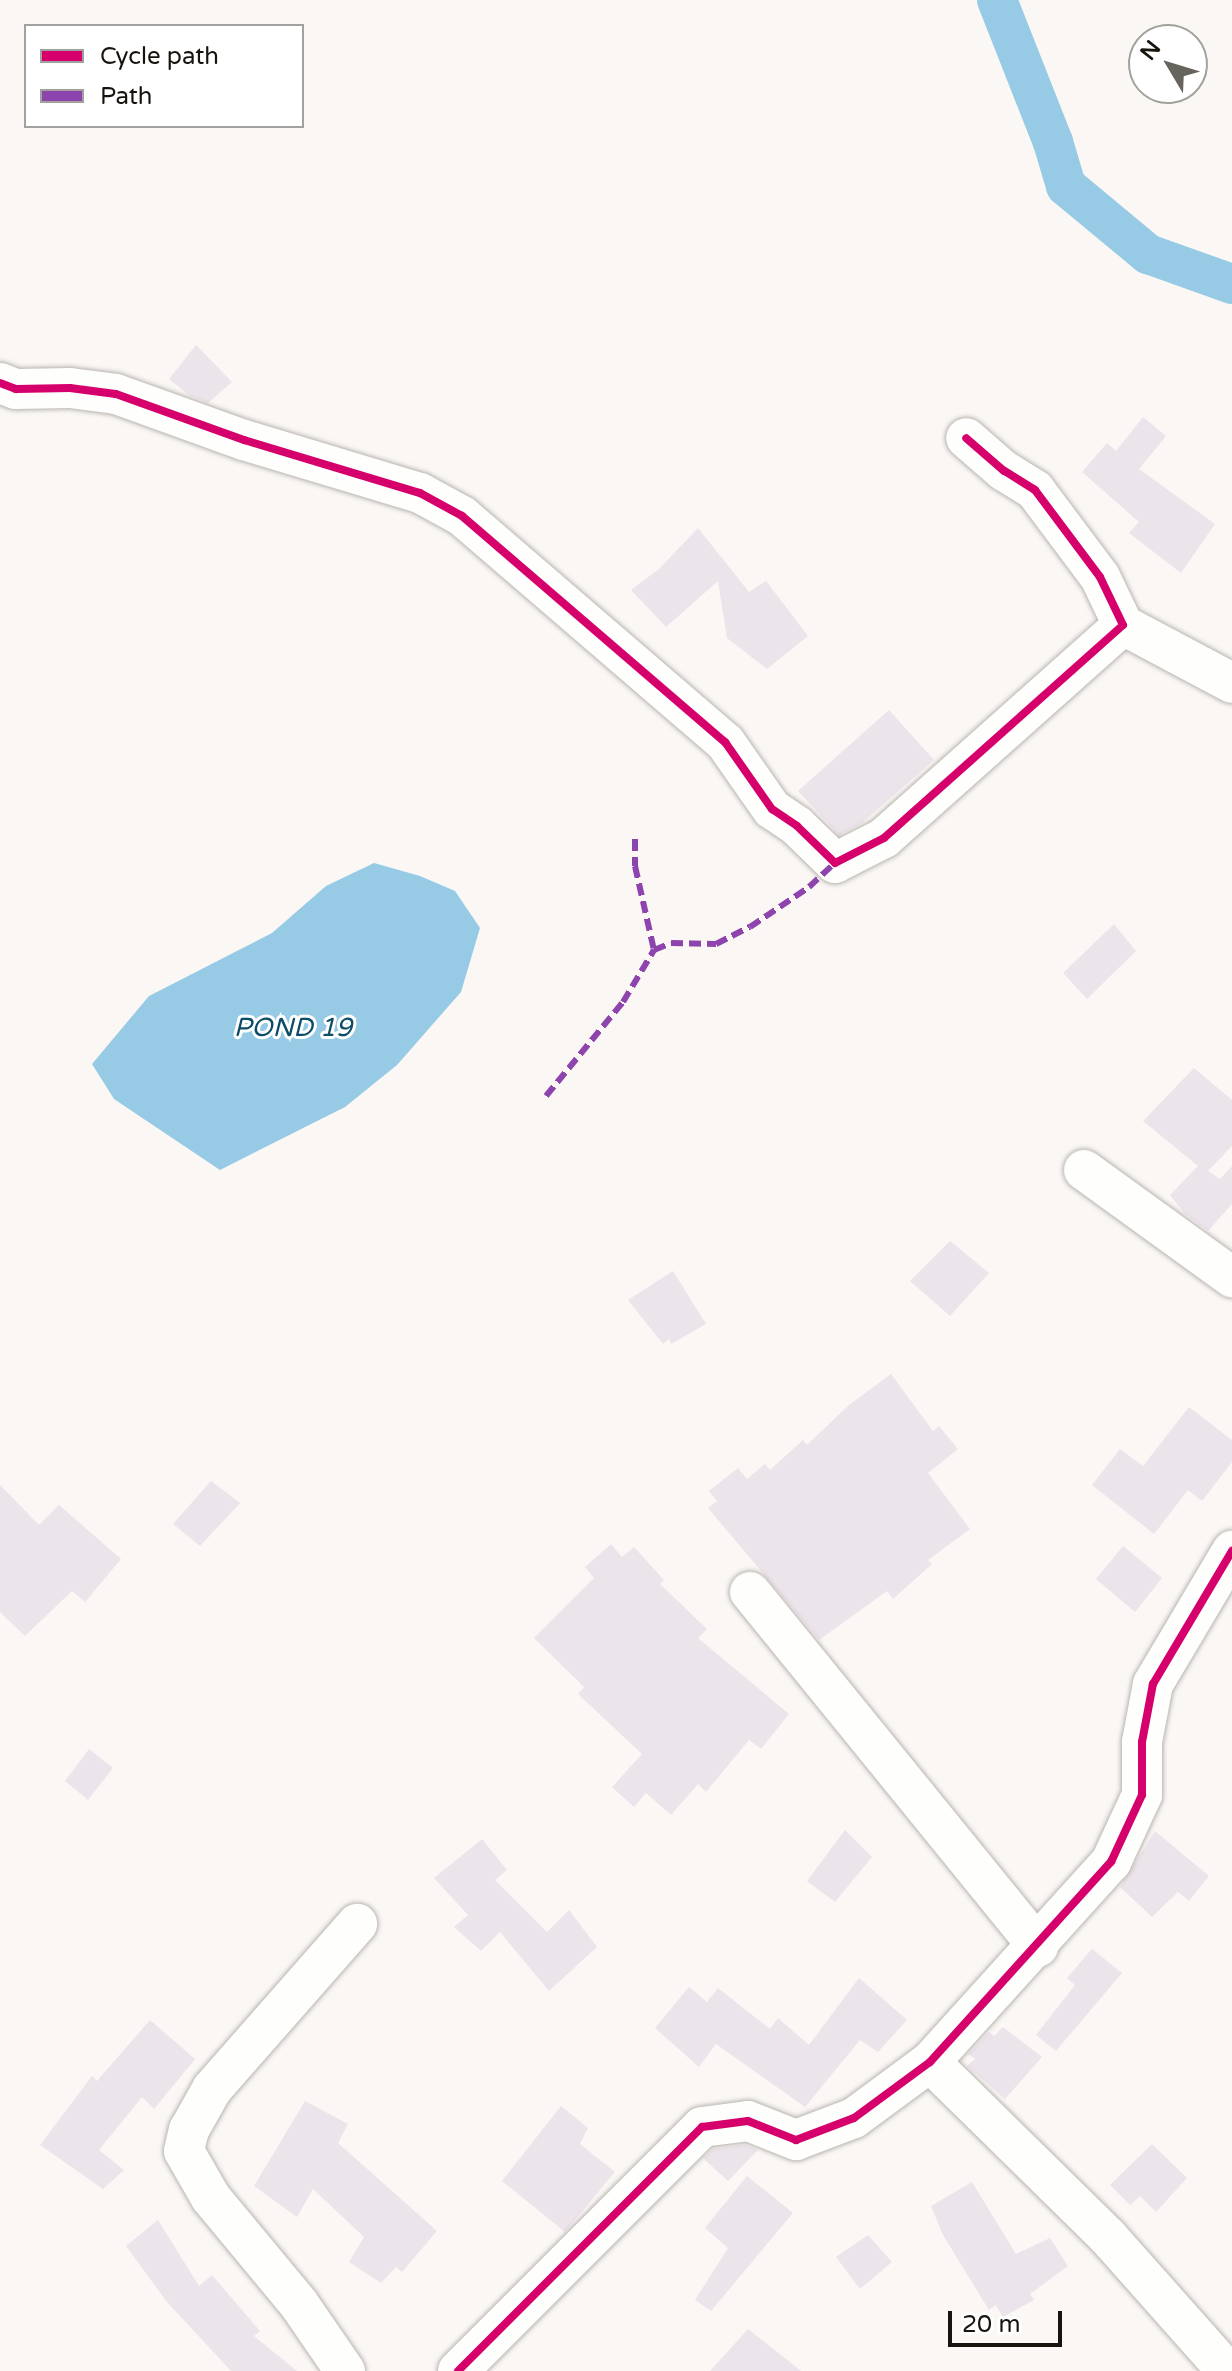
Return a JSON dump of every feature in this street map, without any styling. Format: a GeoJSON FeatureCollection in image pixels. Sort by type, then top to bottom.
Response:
{"type":"FeatureCollection","features":[{"type":"Feature","properties":{"kind":"street"},"geometry":{"type":"LineString","coordinates":[[0,383],[16,389],[70,388],[116,394],[244,440],[420,493],[462,516],[725,742],[772,809],[797,826],[835,863],[884,838],[1123,625]]}},
{"type":"Feature","properties":{"kind":"street"},"geometry":{"type":"LineString","coordinates":[[966,438],[1004,471],[1035,490],[1100,577],[1123,625],[1232,683]]}},
{"type":"Feature","properties":{"kind":"street"},"geometry":{"type":"LineString","coordinates":[[1084,1170],[1232,1277]]}},
{"type":"Feature","properties":{"kind":"street"},"geometry":{"type":"LineString","coordinates":[[458,2371],[702,2127],[748,2121],[796,2140],[854,2118],[930,2062],[1038,1947],[1111,1862],[1142,1795],[1142,1742],[1153,1684],[1232,1551]]}},
{"type":"Feature","properties":{"kind":"street"},"geometry":{"type":"LineString","coordinates":[[750,1592],[1038,1947]]}},
{"type":"Feature","properties":{"kind":"street"},"geometry":{"type":"LineString","coordinates":[[345,2371],[299,2304],[211,2198],[184,2151],[189,2130],[212,2089],[357,1924]]}},
{"type":"Feature","properties":{"kind":"street"},"geometry":{"type":"LineString","coordinates":[[930,2062],[1108,2237],[1227,2371]]}},
{"type":"Feature","properties":{"kind":"water","name":"POND 19"},"geometry":{"type":"Polygon","coordinates":[[[374,863],[420,876],[455,891],[480,928],[461,992],[397,1065],[345,1107],[220,1170],[114,1099],[92,1064],[149,996],[272,933],[326,886],[374,863]]]}},
{"type":"Feature","properties":{"kind":"building"},"geometry":{"type":"Polygon","coordinates":[[[196,345],[232,382],[208,403],[190,396],[169,379],[196,345]]]}},
{"type":"Feature","properties":{"kind":"building"},"geometry":{"type":"Polygon","coordinates":[[[1143,417],[1166,436],[1139,469],[1215,524],[1181,573],[1129,533],[1139,522],[1082,472],[1107,443],[1116,451],[1143,417]]]}},
{"type":"Feature","properties":{"kind":"building"},"geometry":{"type":"Polygon","coordinates":[[[698,528],[749,592],[766,581],[808,636],[767,669],[727,638],[718,581],[666,627],[631,590],[659,569],[698,528]]]}},
{"type":"Feature","properties":{"kind":"building"},"geometry":{"type":"Polygon","coordinates":[[[889,710],[934,760],[862,823],[839,835],[798,791],[889,710]]]}},
{"type":"Feature","properties":{"kind":"building"},"geometry":{"type":"Polygon","coordinates":[[[1114,924],[1136,951],[1087,999],[1063,973],[1114,924]]]}},
{"type":"Feature","properties":{"kind":"building"},"geometry":{"type":"Polygon","coordinates":[[[1194,1068],[1232,1100],[1232,1146],[1208,1171],[1220,1179],[1232,1166],[1232,1204],[1208,1231],[1185,1214],[1170,1195],[1198,1166],[1143,1121],[1194,1068]]]}},
{"type":"Feature","properties":{"kind":"building"},"geometry":{"type":"Polygon","coordinates":[[[950,1241],[989,1273],[950,1316],[910,1281],[950,1241]]]}},
{"type":"Feature","properties":{"kind":"building"},"geometry":{"type":"Polygon","coordinates":[[[673,1271],[706,1324],[671,1344],[669,1339],[663,1344],[628,1300],[673,1271]]]}},
{"type":"Feature","properties":{"kind":"building"},"geometry":{"type":"Polygon","coordinates":[[[891,1374],[933,1431],[939,1426],[958,1449],[928,1473],[970,1529],[928,1560],[932,1564],[893,1599],[887,1591],[819,1640],[708,1508],[717,1501],[709,1491],[738,1468],[747,1479],[765,1464],[770,1470],[803,1440],[807,1445],[849,1405],[891,1374]]]}},
{"type":"Feature","properties":{"kind":"building"},"geometry":{"type":"Polygon","coordinates":[[[1189,1407],[1232,1440],[1232,1462],[1202,1501],[1188,1490],[1154,1534],[1092,1485],[1120,1449],[1143,1466],[1189,1407]]]}},
{"type":"Feature","properties":{"kind":"building"},"geometry":{"type":"Polygon","coordinates":[[[211,1481],[240,1503],[200,1546],[173,1524],[211,1481]]]}},
{"type":"Feature","properties":{"kind":"building"},"geometry":{"type":"Polygon","coordinates":[[[0,1485],[39,1525],[59,1505],[121,1559],[85,1602],[72,1591],[25,1636],[0,1612],[0,1485]]]}},
{"type":"Feature","properties":{"kind":"building"},"geometry":{"type":"Polygon","coordinates":[[[611,1544],[622,1557],[634,1547],[664,1580],[660,1584],[707,1629],[698,1638],[789,1714],[761,1749],[749,1740],[706,1792],[698,1784],[671,1815],[646,1793],[634,1807],[612,1787],[642,1754],[578,1694],[584,1687],[534,1638],[594,1578],[585,1567],[611,1544]]]}},
{"type":"Feature","properties":{"kind":"building"},"geometry":{"type":"Polygon","coordinates":[[[1123,1546],[1162,1578],[1135,1612],[1096,1579],[1123,1546]]]}},
{"type":"Feature","properties":{"kind":"building"},"geometry":{"type":"Polygon","coordinates":[[[89,1749],[113,1768],[88,1800],[65,1781],[89,1749]]]}},
{"type":"Feature","properties":{"kind":"building"},"geometry":{"type":"Polygon","coordinates":[[[845,1830],[872,1857],[835,1902],[807,1881],[845,1830]]]}},
{"type":"Feature","properties":{"kind":"building"},"geometry":{"type":"Polygon","coordinates":[[[1155,1831],[1209,1876],[1189,1901],[1178,1892],[1152,1917],[1120,1887],[1155,1831]]]}},
{"type":"Feature","properties":{"kind":"building"},"geometry":{"type":"Polygon","coordinates":[[[482,1839],[507,1870],[495,1880],[547,1932],[569,1910],[597,1947],[549,1991],[500,1932],[481,1951],[454,1927],[468,1915],[434,1878],[482,1839]]]}},
{"type":"Feature","properties":{"kind":"building"},"geometry":{"type":"Polygon","coordinates":[[[1092,1949],[1122,1973],[1056,2051],[1036,2035],[1075,1985],[1067,1978],[1092,1949]]]}},
{"type":"Feature","properties":{"kind":"building"},"geometry":{"type":"Polygon","coordinates":[[[859,1978],[907,2020],[878,2052],[860,2040],[805,2107],[716,2044],[699,2067],[655,2028],[689,1987],[707,2002],[718,1988],[770,2029],[778,2018],[809,2045],[859,1978]]]}},
{"type":"Feature","properties":{"kind":"building"},"geometry":{"type":"Polygon","coordinates":[[[150,2020],[195,2059],[154,2109],[142,2097],[99,2150],[124,2170],[103,2189],[40,2145],[92,2076],[97,2081],[150,2020]]]}},
{"type":"Feature","properties":{"kind":"building"},"geometry":{"type":"Polygon","coordinates":[[[1003,2027],[1042,2057],[1005,2099],[967,2066],[975,2059],[968,2054],[989,2032],[994,2036],[1003,2027]]]}},
{"type":"Feature","properties":{"kind":"building"},"geometry":{"type":"Polygon","coordinates":[[[305,2101],[348,2124],[338,2143],[437,2231],[402,2272],[396,2267],[381,2283],[349,2262],[364,2237],[313,2189],[297,2217],[254,2186],[305,2101]]]}},
{"type":"Feature","properties":{"kind":"building"},"geometry":{"type":"Polygon","coordinates":[[[561,2106],[588,2128],[580,2144],[615,2172],[565,2232],[502,2181],[561,2106]]]}},
{"type":"Feature","properties":{"kind":"building"},"geometry":{"type":"Polygon","coordinates":[[[1152,2144],[1187,2178],[1156,2212],[1140,2196],[1130,2205],[1110,2185],[1152,2144]]]}},
{"type":"Feature","properties":{"kind":"building"},"geometry":{"type":"Polygon","coordinates":[[[745,2145],[758,2150],[728,2181],[703,2158],[713,2149],[745,2145]]]}},
{"type":"Feature","properties":{"kind":"building"},"geometry":{"type":"Polygon","coordinates":[[[747,2176],[793,2213],[711,2311],[695,2300],[728,2248],[705,2228],[747,2176]]]}},
{"type":"Feature","properties":{"kind":"building"},"geometry":{"type":"Polygon","coordinates":[[[972,2182],[1016,2254],[1050,2238],[1068,2266],[1030,2294],[1034,2300],[1003,2317],[996,2305],[989,2310],[943,2235],[931,2206],[972,2182]]]}},
{"type":"Feature","properties":{"kind":"building"},"geometry":{"type":"Polygon","coordinates":[[[158,2220],[199,2286],[212,2275],[260,2331],[254,2336],[297,2371],[231,2371],[167,2302],[126,2246],[158,2220]]]}},
{"type":"Feature","properties":{"kind":"building"},"geometry":{"type":"Polygon","coordinates":[[[868,2235],[892,2262],[860,2289],[836,2257],[868,2235]]]}},
{"type":"Feature","properties":{"kind":"building"},"geometry":{"type":"Polygon","coordinates":[[[748,2329],[801,2371],[710,2371],[748,2329]]]}},
{"type":"Feature","properties":{"kind":"waterway"},"geometry":{"type":"LineString","coordinates":[[997,0],[1053,142],[1066,186],[1148,254],[1232,284]]}},
{"type":"Feature","properties":{"kind":"marked path"},"geometry":{"type":"LineString","coordinates":[[635,839],[635,866],[654,950]]}},
{"type":"Feature","properties":{"kind":"marked path"},"geometry":{"type":"LineString","coordinates":[[546,1096],[623,1002],[654,950],[671,943],[716,944],[750,927],[809,887],[835,863]]}},
{"type":"Feature","properties":{"kind":"cycle path"},"geometry":{"type":"LineString","coordinates":[[0,383],[16,389],[70,388],[116,394],[244,440],[420,493],[462,516],[725,742],[772,809],[797,826],[835,863],[884,838],[1123,625],[1100,577],[1035,490],[1004,471],[966,438]]}},
{"type":"Feature","properties":{"kind":"cycle path"},"geometry":{"type":"LineString","coordinates":[[458,2371],[702,2127],[748,2121],[796,2140],[854,2118],[930,2062],[1111,1862],[1142,1795],[1142,1742],[1153,1684],[1232,1551]]}}]}
